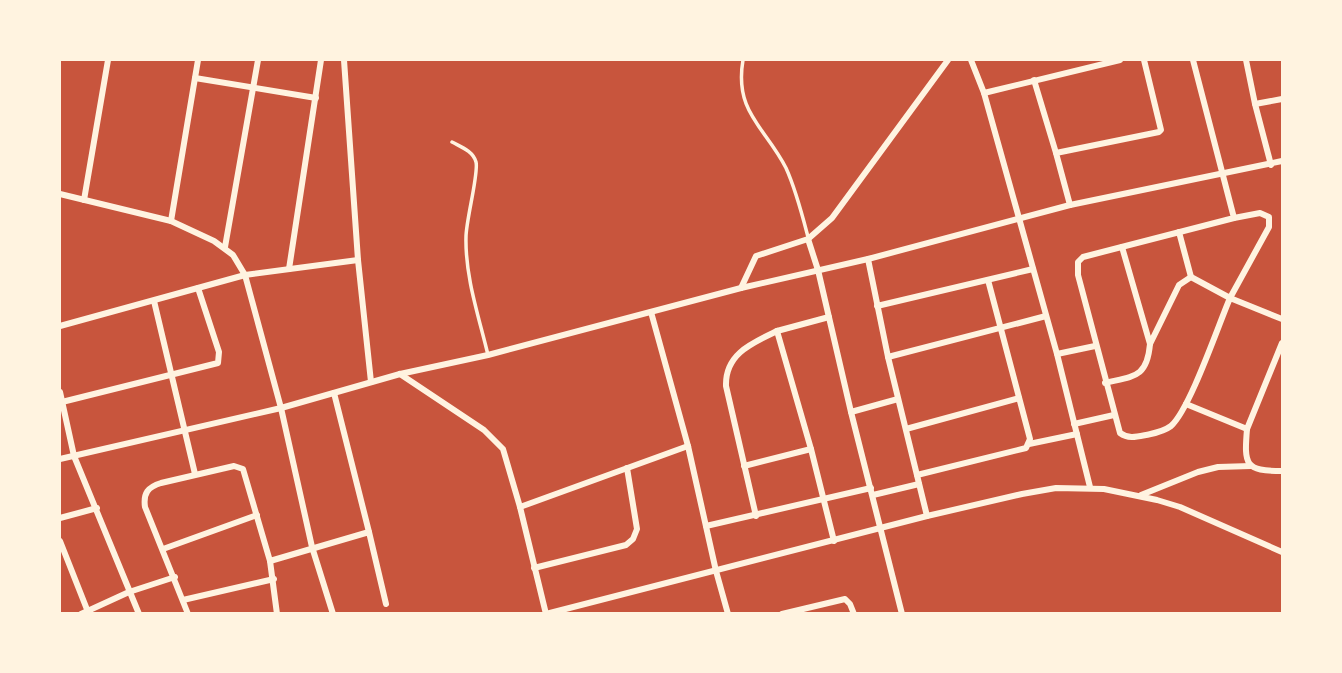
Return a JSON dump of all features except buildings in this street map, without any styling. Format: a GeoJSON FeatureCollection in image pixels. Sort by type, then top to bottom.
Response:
{"type":"FeatureCollection","features":[{"type":"Feature","properties":{"kind":"street"},"geometry":{"type":"LineString","coordinates":[[84,200],[108,60]]}},
{"type":"Feature","properties":{"kind":"street"},"geometry":{"type":"LineString","coordinates":[[171,221],[198,60]]}},
{"type":"Feature","properties":{"kind":"street"},"geometry":{"type":"LineString","coordinates":[[225,247],[258,60]]}},
{"type":"Feature","properties":{"kind":"street"},"geometry":{"type":"LineString","coordinates":[[289,269],[321,60]]}},
{"type":"Feature","properties":{"kind":"street"},"geometry":{"type":"LineString","coordinates":[[344,60],[358,260],[371,382]]}},
{"type":"Feature","properties":{"kind":"street"},"geometry":{"type":"LineString","coordinates":[[741,288],[756,256],[808,240],[832,218],[948,60]]}},
{"type":"Feature","properties":{"kind":"street"},"geometry":{"type":"LineString","coordinates":[[971,60],[984,93],[1020,219],[1090,487]]}},
{"type":"Feature","properties":{"kind":"street"},"geometry":{"type":"LineString","coordinates":[[1080,60],[1082,68]]}},
{"type":"Feature","properties":{"kind":"street"},"geometry":{"type":"LineString","coordinates":[[984,93],[1120,60]]}},
{"type":"Feature","properties":{"kind":"street"},"geometry":{"type":"LineString","coordinates":[[1056,153],[1160,131],[1161,125],[1144,60]]}},
{"type":"Feature","properties":{"kind":"street"},"geometry":{"type":"LineString","coordinates":[[1193,60],[1234,218]]}},
{"type":"Feature","properties":{"kind":"street"},"geometry":{"type":"LineString","coordinates":[[1246,60],[1271,165]]}},
{"type":"Feature","properties":{"kind":"street"},"geometry":{"type":"LineString","coordinates":[[195,78],[316,99]]}},
{"type":"Feature","properties":{"kind":"street"},"geometry":{"type":"LineString","coordinates":[[1034,80],[1070,205]]}},
{"type":"Feature","properties":{"kind":"street"},"geometry":{"type":"LineString","coordinates":[[1255,104],[1283,99]]}},
{"type":"Feature","properties":{"kind":"street"},"geometry":{"type":"LineString","coordinates":[[60,459],[281,408],[400,374],[488,355],[1070,205],[1283,161]]}},
{"type":"Feature","properties":{"kind":"street"},"geometry":{"type":"LineString","coordinates":[[60,194],[171,221],[225,247],[233,255],[245,275],[281,408],[312,547],[333,614]]}},
{"type":"Feature","properties":{"kind":"street"},"geometry":{"type":"LineString","coordinates":[[1260,213],[1269,217],[1269,227],[1230,298],[1186,404],[1172,425],[1161,432],[1129,437],[1120,433],[1114,415],[1077,275],[1078,262],[1083,257],[1179,232],[1260,213]]}},
{"type":"Feature","properties":{"kind":"street"},"geometry":{"type":"LineString","coordinates":[[1179,232],[1191,277],[1230,298],[1283,319]]}},
{"type":"Feature","properties":{"kind":"street"},"geometry":{"type":"LineString","coordinates":[[808,240],[818,270],[902,614]]}},
{"type":"Feature","properties":{"kind":"street"},"geometry":{"type":"LineString","coordinates":[[1122,247],[1150,344]]}},
{"type":"Feature","properties":{"kind":"street"},"geometry":{"type":"LineString","coordinates":[[868,259],[888,357],[927,516]]}},
{"type":"Feature","properties":{"kind":"street"},"geometry":{"type":"LineString","coordinates":[[60,326],[245,275],[358,260]]}},
{"type":"Feature","properties":{"kind":"street"},"geometry":{"type":"LineString","coordinates":[[877,306],[1033,269]]}},
{"type":"Feature","properties":{"kind":"street"},"geometry":{"type":"LineString","coordinates":[[1105,383],[1142,371],[1149,355],[1150,344],[1179,285],[1191,277]]}},
{"type":"Feature","properties":{"kind":"street"},"geometry":{"type":"LineString","coordinates":[[988,280],[1030,439],[1029,444]]}},
{"type":"Feature","properties":{"kind":"street"},"geometry":{"type":"LineString","coordinates":[[62,402],[215,364],[220,359],[198,288]]}},
{"type":"Feature","properties":{"kind":"street"},"geometry":{"type":"LineString","coordinates":[[155,301],[195,474]]}},
{"type":"Feature","properties":{"kind":"street"},"geometry":{"type":"LineString","coordinates":[[651,312],[688,446],[728,614]]}},
{"type":"Feature","properties":{"kind":"street"},"geometry":{"type":"LineString","coordinates":[[888,357],[1046,316]]}},
{"type":"Feature","properties":{"kind":"street"},"geometry":{"type":"LineString","coordinates":[[756,516],[726,386],[726,375],[738,352],[746,345],[777,331],[829,317]]}},
{"type":"Feature","properties":{"kind":"street"},"geometry":{"type":"LineString","coordinates":[[777,331],[834,541]]}},
{"type":"Feature","properties":{"kind":"street"},"geometry":{"type":"LineString","coordinates":[[1251,466],[1245,450],[1247,429],[1283,343]]}},
{"type":"Feature","properties":{"kind":"street"},"geometry":{"type":"LineString","coordinates":[[1057,354],[1095,346]]}},
{"type":"Feature","properties":{"kind":"street"},"geometry":{"type":"LineString","coordinates":[[400,374],[495,439],[503,449],[546,614],[927,516],[1056,488],[1090,487],[1139,495],[1180,507],[1283,552]]}},
{"type":"Feature","properties":{"kind":"street"},"geometry":{"type":"LineString","coordinates":[[60,392],[74,456],[139,614]]}},
{"type":"Feature","properties":{"kind":"street"},"geometry":{"type":"LineString","coordinates":[[334,393],[386,604]]}},
{"type":"Feature","properties":{"kind":"street"},"geometry":{"type":"LineString","coordinates":[[906,429],[1019,398]]}},
{"type":"Feature","properties":{"kind":"street"},"geometry":{"type":"LineString","coordinates":[[851,412],[898,399]]}},
{"type":"Feature","properties":{"kind":"street"},"geometry":{"type":"LineString","coordinates":[[1186,404],[1247,429]]}},
{"type":"Feature","properties":{"kind":"street"},"geometry":{"type":"LineString","coordinates":[[1074,424],[1114,415]]}},
{"type":"Feature","properties":{"kind":"street"},"geometry":{"type":"LineString","coordinates":[[917,475],[1026,448],[1029,444],[1077,434]]}},
{"type":"Feature","properties":{"kind":"street"},"geometry":{"type":"LineString","coordinates":[[520,507],[688,446]]}},
{"type":"Feature","properties":{"kind":"street"},"geometry":{"type":"LineString","coordinates":[[744,466],[811,449]]}},
{"type":"Feature","properties":{"kind":"street"},"geometry":{"type":"LineString","coordinates":[[187,614],[175,577],[145,507],[145,493],[150,487],[229,466],[243,469],[270,561],[276,614]]}},
{"type":"Feature","properties":{"kind":"street"},"geometry":{"type":"LineString","coordinates":[[1139,495],[1218,467],[1251,466],[1259,471],[1283,471]]}},
{"type":"Feature","properties":{"kind":"street"},"geometry":{"type":"LineString","coordinates":[[534,568],[626,545],[633,538],[637,529],[627,468]]}},
{"type":"Feature","properties":{"kind":"street"},"geometry":{"type":"LineString","coordinates":[[706,526],[919,484]]}},
{"type":"Feature","properties":{"kind":"street"},"geometry":{"type":"LineString","coordinates":[[60,518],[97,508]]}},
{"type":"Feature","properties":{"kind":"street"},"geometry":{"type":"LineString","coordinates":[[163,549],[257,516]]}},
{"type":"Feature","properties":{"kind":"street"},"geometry":{"type":"LineString","coordinates":[[270,561],[369,532]]}},
{"type":"Feature","properties":{"kind":"street"},"geometry":{"type":"LineString","coordinates":[[60,541],[86,612],[129,592],[175,577]]}},
{"type":"Feature","properties":{"kind":"street"},"geometry":{"type":"LineString","coordinates":[[183,600],[274,579]]}},
{"type":"Feature","properties":{"kind":"street"},"geometry":{"type":"LineString","coordinates":[[782,613],[845,599],[854,614]]}},
{"type":"Feature","properties":{"kind":"lane"},"geometry":{"type":"LineString","coordinates":[[743,60],[740,81],[744,102],[752,120],[785,167],[796,194],[808,240]]}},
{"type":"Feature","properties":{"kind":"lane"},"geometry":{"type":"LineString","coordinates":[[452,142],[471,153],[477,162],[467,222],[466,253],[470,283],[488,355]]}}]}
